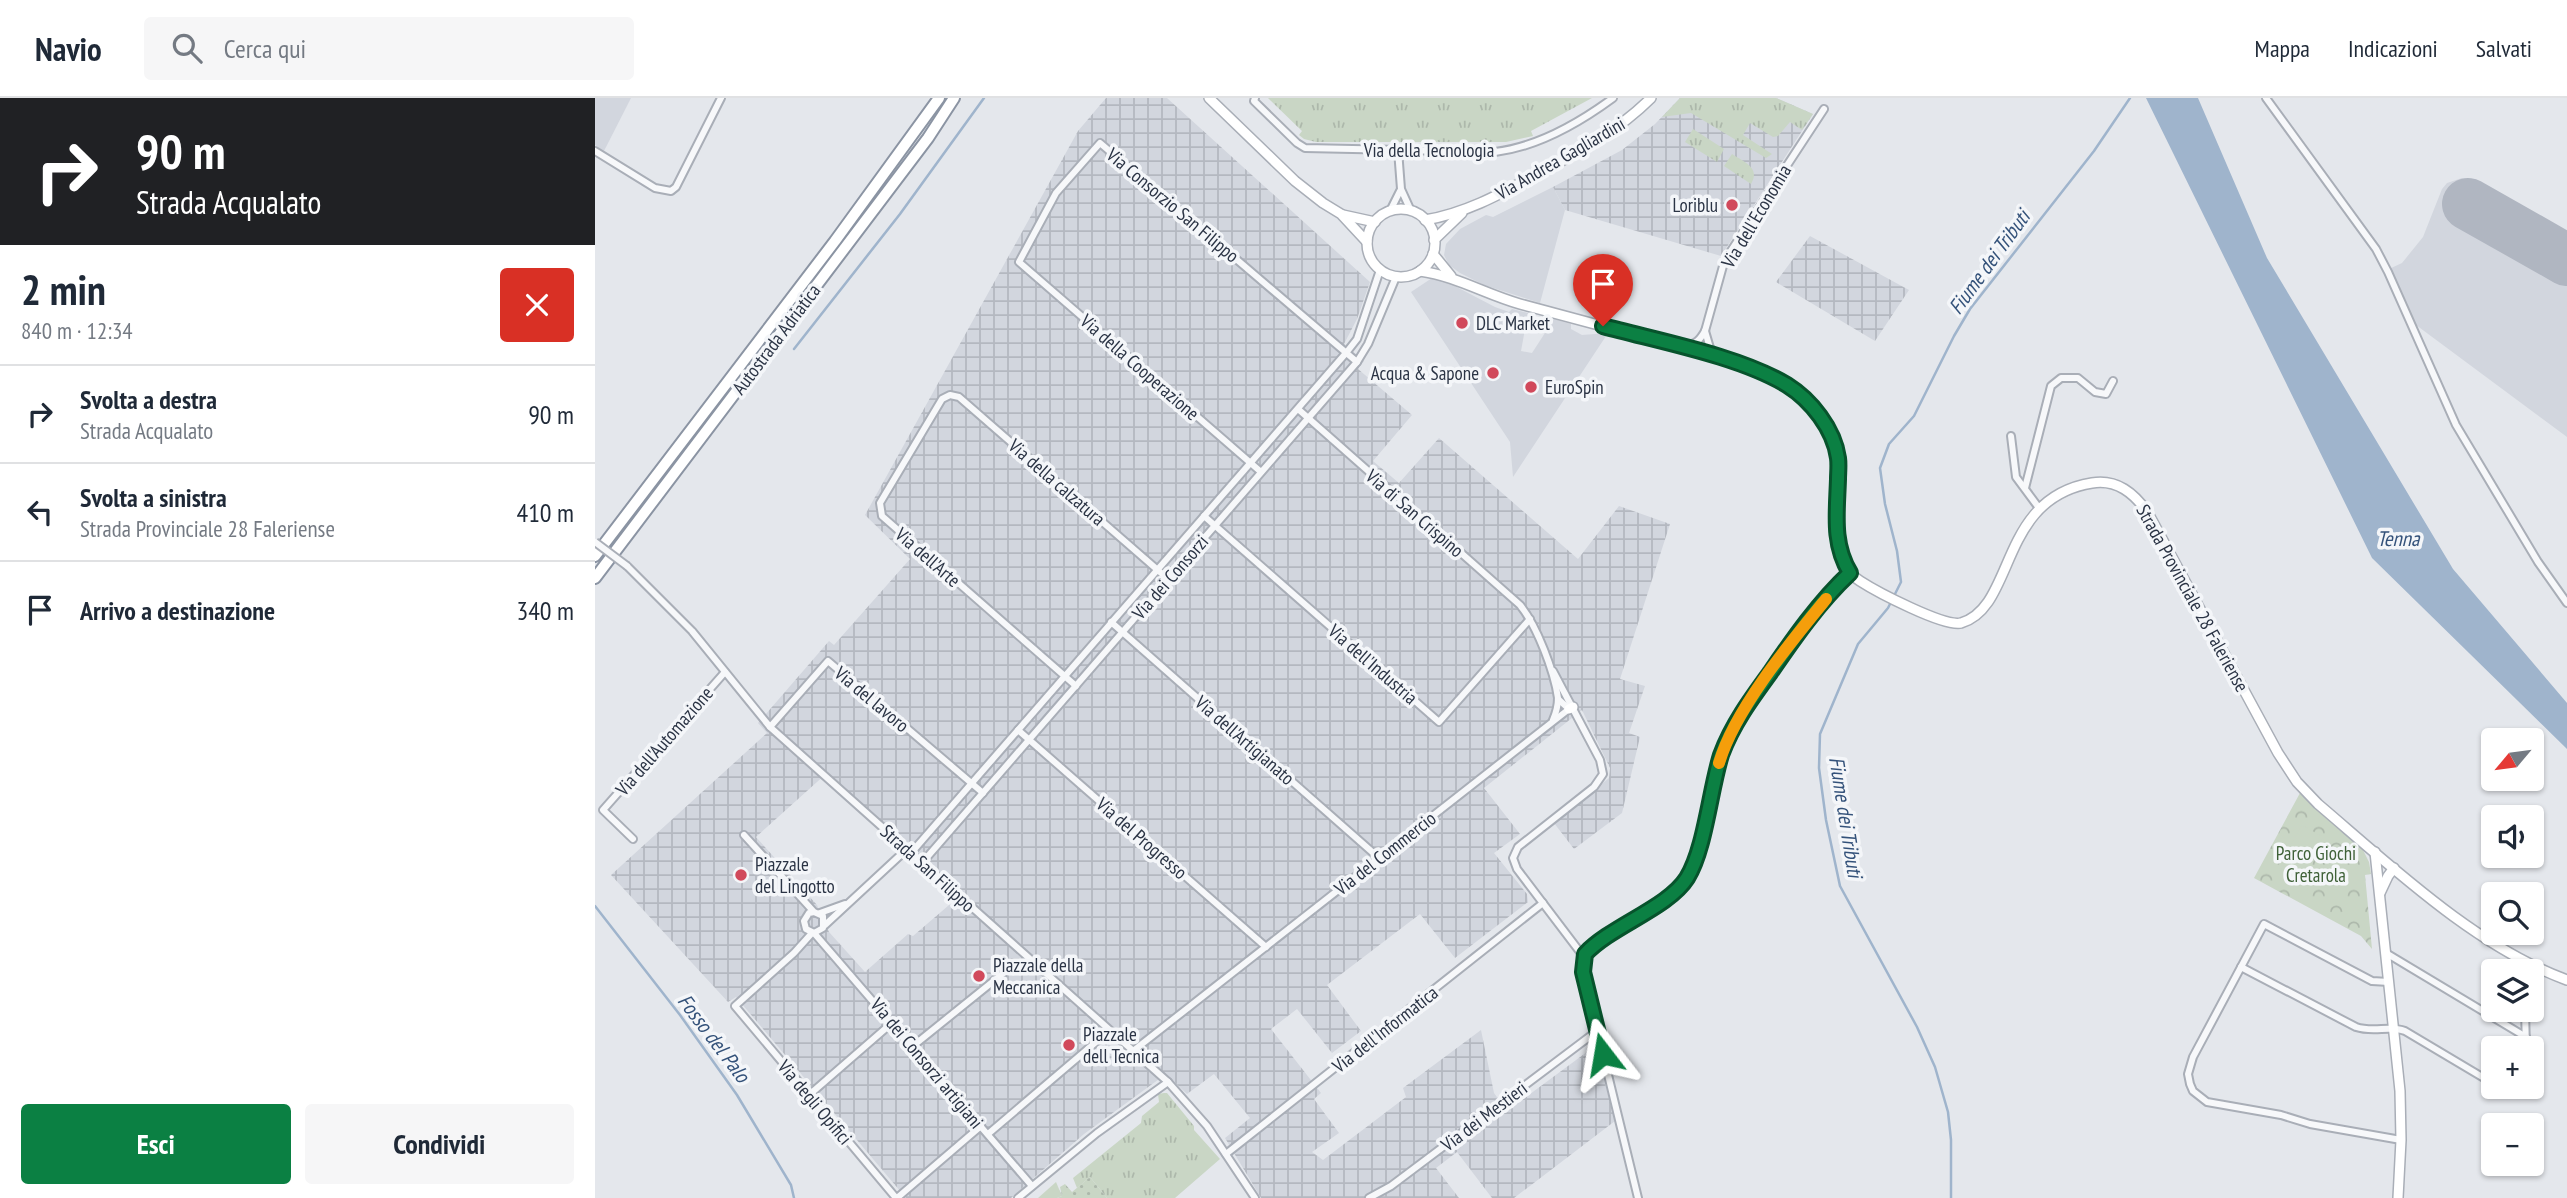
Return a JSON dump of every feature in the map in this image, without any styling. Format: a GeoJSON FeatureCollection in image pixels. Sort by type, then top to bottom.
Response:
{"type":"FeatureCollection","features":[{"type":"Feature","properties":{"kind":"highway","name":"Autostrada Adriatica"},"geometry":{"type":"LineString","coordinates":[[595,556],[850,221],[939,98]]}},
{"type":"Feature","properties":{"kind":"highway","name":"Autostrada Adriatica"},"geometry":{"type":"LineString","coordinates":[[595,578],[920,148],[954,98]]}},
{"type":"Feature","properties":{"kind":"main road"},"geometry":{"type":"LineString","coordinates":[[1209,98],[1295,181],[1341,214],[1367,242],[1373,262],[1380,270],[1396,277],[1412,275],[1420,271],[1433,254],[1434,240],[1431,229],[1425,220],[1411,211],[1390,211],[1375,222],[1367,242]]}},
{"type":"Feature","properties":{"kind":"main road","name":"Via Andrea Gagliardini"},"geometry":{"type":"LineString","coordinates":[[1464,212],[1607,134],[1651,98]]}},
{"type":"Feature","properties":{"kind":"main road"},"geometry":{"type":"LineString","coordinates":[[1425,220],[1464,212]]}},
{"type":"Feature","properties":{"kind":"main road"},"geometry":{"type":"LineString","coordinates":[[1434,240],[1464,212]]}},
{"type":"Feature","properties":{"kind":"main road"},"geometry":{"type":"LineString","coordinates":[[1341,214],[1375,222]]}},
{"type":"Feature","properties":{"kind":"main road"},"geometry":{"type":"LineString","coordinates":[[1433,254],[1452,277]]}},
{"type":"Feature","properties":{"kind":"main road"},"geometry":{"type":"LineString","coordinates":[[1420,271],[1452,277],[1505,300],[1721,358],[1787,385],[1806,400],[1822,418],[1838,458],[1836,536],[1842,560],[1850,573]]}},
{"type":"Feature","properties":{"kind":"main road","name":"Strada Provinciale 28 Faleriense"},"geometry":{"type":"LineString","coordinates":[[1850,573],[1874,589],[1912,608],[1945,622],[1959,624],[1976,616],[1988,603],[2024,527],[2039,508],[2061,494],[2085,484],[2101,482],[2120,485],[2137,498],[2148,513],[2278,753],[2297,782],[2318,804],[2375,852],[2465,924],[2514,959]]}},
{"type":"Feature","properties":{"kind":"main road"},"geometry":{"type":"LineString","coordinates":[[2375,852],[2400,1091],[2398,1198]]}},
{"type":"Feature","properties":{"kind":"main road"},"geometry":{"type":"LineString","coordinates":[[2378,875],[2381,869],[2392,865]]}},
{"type":"Feature","properties":{"kind":"main road"},"geometry":{"type":"LineString","coordinates":[[2380,895],[2392,865]]}},
{"type":"Feature","properties":{"kind":"main road","name":"Strada Provinciale 28 Faleriense"},"geometry":{"type":"LineString","coordinates":[[2544,973],[2567,980]]}},
{"type":"Feature","properties":{"kind":"street"},"geometry":{"type":"LineString","coordinates":[[595,151],[666,192],[676,187],[721,98]]}},
{"type":"Feature","properties":{"kind":"street","name":"Via della Tecnologia"},"geometry":{"type":"LineString","coordinates":[[1255,98],[1254,101],[1297,144],[1305,148],[1495,152],[1515,150],[1571,125],[1613,98]]}},
{"type":"Feature","properties":{"kind":"street"},"geometry":{"type":"LineString","coordinates":[[2266,98],[2376,249],[2456,425],[2567,603]]}},
{"type":"Feature","properties":{"kind":"street","name":"Via dell'Economia"},"geometry":{"type":"LineString","coordinates":[[1703,340],[1729,254],[1824,109]]}},
{"type":"Feature","properties":{"kind":"street","name":"Via Consorzio San Filippo"},"geometry":{"type":"LineString","coordinates":[[1019,262],[1056,193],[1100,143],[1357,362]]}},
{"type":"Feature","properties":{"kind":"street"},"geometry":{"type":"LineString","coordinates":[[1398,150],[1401,189],[1411,211]]}},
{"type":"Feature","properties":{"kind":"street"},"geometry":{"type":"LineString","coordinates":[[1390,211],[1401,189]]}},
{"type":"Feature","properties":{"kind":"street","name":"Via della Cooperazione"},"geometry":{"type":"LineString","coordinates":[[1019,262],[1261,472]]}},
{"type":"Feature","properties":{"kind":"street","name":"Via dei Consorzi"},"geometry":{"type":"LineString","coordinates":[[734,1006],[794,953],[802,942],[909,851],[1018,730],[1346,353],[1357,339],[1380,270]]}},
{"type":"Feature","properties":{"kind":"street","name":"Via dei Consorzi"},"geometry":{"type":"LineString","coordinates":[[922,863],[1357,362],[1368,344],[1396,277]]}},
{"type":"Feature","properties":{"kind":"street"},"geometry":{"type":"LineString","coordinates":[[1680,347],[1703,340]]}},
{"type":"Feature","properties":{"kind":"street"},"geometry":{"type":"LineString","coordinates":[[1703,340],[1701,350],[1705,354]]}},
{"type":"Feature","properties":{"kind":"street"},"geometry":{"type":"LineString","coordinates":[[1703,340],[1721,358]]}},
{"type":"Feature","properties":{"kind":"street"},"geometry":{"type":"LineString","coordinates":[[2025,488],[2051,386],[2061,378],[2078,378],[2095,392],[2106,394],[2113,381]]}},
{"type":"Feature","properties":{"kind":"street","name":"Via della calzatura"},"geometry":{"type":"LineString","coordinates":[[942,399],[950,395],[959,397],[1168,579]]}},
{"type":"Feature","properties":{"kind":"street","name":"Via dell'Arte"},"geometry":{"type":"LineString","coordinates":[[942,399],[880,503],[882,516],[1076,686]]}},
{"type":"Feature","properties":{"kind":"street","name":"Via di San Crispino"},"geometry":{"type":"LineString","coordinates":[[1298,409],[1520,605],[1530,620]]}},
{"type":"Feature","properties":{"kind":"street"},"geometry":{"type":"LineString","coordinates":[[2011,436],[2016,477],[2039,508]]}},
{"type":"Feature","properties":{"kind":"street","name":"Via dell'Industria"},"geometry":{"type":"LineString","coordinates":[[1204,516],[1439,722],[1530,620]]}},
{"type":"Feature","properties":{"kind":"street","name":"Strada San Filippo"},"geometry":{"type":"LineString","coordinates":[[595,542],[627,566],[692,631],[771,727],[1168,1082],[1206,1126],[1255,1198]]}},
{"type":"Feature","properties":{"kind":"street"},"geometry":{"type":"LineString","coordinates":[[1638,1198],[1583,972],[1585,954],[1604,938],[1661,902],[1686,880],[1695,861],[1716,774],[1732,728],[1801,628],[1850,573]]}},
{"type":"Feature","properties":{"kind":"street"},"geometry":{"type":"LineString","coordinates":[[1530,620],[1548,663],[1600,760],[1603,774],[1599,782],[1514,852],[1513,858],[1517,869],[1580,952],[1585,954]]}},
{"type":"Feature","properties":{"kind":"street","name":"Via dell'Artigianato"},"geometry":{"type":"LineString","coordinates":[[1111,622],[1379,858]]}},
{"type":"Feature","properties":{"kind":"street","name":"Via del lavoro"},"geometry":{"type":"LineString","coordinates":[[771,727],[828,661],[983,793]]}},
{"type":"Feature","properties":{"kind":"street"},"geometry":{"type":"LineString","coordinates":[[1548,663],[1558,699],[1553,721]]}},
{"type":"Feature","properties":{"kind":"street","name":"Via dell'Automazione"},"geometry":{"type":"LineString","coordinates":[[633,839],[603,810],[725,672]]}},
{"type":"Feature","properties":{"kind":"street"},"geometry":{"type":"LineString","coordinates":[[1558,699],[1571,708]]}},
{"type":"Feature","properties":{"kind":"street","name":"Via del Commercio"},"geometry":{"type":"LineString","coordinates":[[1133,1051],[1571,708]]}},
{"type":"Feature","properties":{"kind":"street","name":"Via del Progresso"},"geometry":{"type":"LineString","coordinates":[[1018,730],[1266,947]]}},
{"type":"Feature","properties":{"kind":"street","name":"Via dei Consorzi artigiani"},"geometry":{"type":"LineString","coordinates":[[744,835],[813,911],[823,916],[818,930],[822,939],[1032,1186]]}},
{"type":"Feature","properties":{"kind":"street"},"geometry":{"type":"LineString","coordinates":[[802,942],[804,921],[813,911],[853,900]]}},
{"type":"Feature","properties":{"kind":"street","name":"Via dell'Informatica"},"geometry":{"type":"LineString","coordinates":[[1226,1154],[1543,903]]}},
{"type":"Feature","properties":{"kind":"street"},"geometry":{"type":"LineString","coordinates":[[2389,982],[2372,981],[2264,924],[2190,1064],[2188,1074],[2193,1091],[2207,1102],[2401,1140]]}},
{"type":"Feature","properties":{"kind":"street"},"geometry":{"type":"LineString","coordinates":[[804,926],[818,930]]}},
{"type":"Feature","properties":{"kind":"street"},"geometry":{"type":"LineString","coordinates":[[2386,953],[2524,1036]]}},
{"type":"Feature","properties":{"kind":"street"},"geometry":{"type":"LineString","coordinates":[[2241,967],[2356,1027],[2368,1031],[2394,1027],[2405,1031],[2481,1076]]}},
{"type":"Feature","properties":{"kind":"street"},"geometry":{"type":"LineString","coordinates":[[913,1046],[1006,971]]}},
{"type":"Feature","properties":{"kind":"street","name":"Via degli Opifici"},"geometry":{"type":"LineString","coordinates":[[734,1006],[897,1198]]}},
{"type":"Feature","properties":{"kind":"street"},"geometry":{"type":"LineString","coordinates":[[809,1095],[893,1022]]}},
{"type":"Feature","properties":{"kind":"street","name":"Via dei Mestieri"},"geometry":{"type":"LineString","coordinates":[[1369,1198],[1391,1186],[1597,1031]]}},
{"type":"Feature","properties":{"kind":"street"},"geometry":{"type":"LineString","coordinates":[[988,1134],[1096,1042]]}},
{"type":"Feature","properties":{"kind":"street"},"geometry":{"type":"LineString","coordinates":[[1018,1198],[1097,1133],[1168,1082]]}},
{"type":"Feature","properties":{"kind":"street"},"geometry":{"type":"LineString","coordinates":[[897,1198],[981,1126]]}},
{"type":"Feature","properties":{"kind":"shaded area"},"geometry":{"type":"Polygon","coordinates":[[[595,98],[631,98],[604,151],[595,145],[595,98]]]}},
{"type":"Feature","properties":{"kind":"shaded area"},"geometry":{"type":"Polygon","coordinates":[[[1106,98],[1167,98],[1370,282],[1357,319],[1344,344],[1364,361],[1358,369],[1412,415],[1373,461],[1399,483],[1439,438],[1578,559],[1619,506],[1670,524],[1620,679],[1645,686],[1629,733],[1640,737],[1622,813],[1574,849],[1554,823],[1609,778],[1610,768],[1582,710],[1484,788],[1520,834],[1494,853],[1527,894],[1528,902],[1455,958],[1420,914],[1327,985],[1361,1031],[1332,1053],[1297,1009],[1271,1029],[1321,1093],[1314,1099],[1339,1133],[1312,1152],[1323,1160],[1406,1097],[1403,1088],[1481,1030],[1494,1093],[1507,1111],[1595,1046],[1615,1121],[1514,1198],[1492,1198],[1457,1152],[1436,1168],[1459,1198],[1261,1198],[1225,1138],[1250,1118],[1214,1074],[1187,1094],[1166,1074],[1084,1134],[1011,1198],[906,1198],[736,997],[728,1002],[611,875],[767,733],[758,723],[829,641],[834,645],[910,559],[865,515],[1078,131],[1106,98]],[[827,773],[756,837],[817,905],[829,932],[865,972],[908,934],[913,936],[963,893],[827,773]]]}},
{"type":"Feature","properties":{"kind":"shaded area"},"geometry":{"type":"Polygon","coordinates":[[[1680,98],[1776,98],[1813,114],[1721,256],[1565,210],[1553,187],[1622,150],[1655,124],[1680,98]]]}},
{"type":"Feature","properties":{"kind":"shaded area"},"geometry":{"type":"Polygon","coordinates":[[[2462,178],[2476,183],[2567,234],[2567,437],[2412,322],[2389,269],[2402,263],[2423,237],[2442,189],[2447,183],[2462,178]]]}},
{"type":"Feature","properties":{"kind":"shaded area"},"geometry":{"type":"Polygon","coordinates":[[[1553,187],[1565,210],[1540,303],[1484,285],[1449,265],[1444,255],[1446,244],[1460,229],[1486,215],[1493,217],[1553,187]]]}},
{"type":"Feature","properties":{"kind":"shaded area"},"geometry":{"type":"Polygon","coordinates":[[[1810,236],[1909,290],[1875,341],[1776,282],[1810,236]]]}},
{"type":"Feature","properties":{"kind":"shaded area"},"geometry":{"type":"Polygon","coordinates":[[[1432,278],[1449,283],[1495,307],[1509,312],[1512,309],[1528,313],[1521,351],[1532,353],[1554,319],[1571,324],[1571,329],[1582,335],[1608,333],[1513,477],[1510,442],[1411,292],[1432,278]]]}},
{"type":"Feature","properties":{"kind":"green space"},"geometry":{"type":"Polygon","coordinates":[[[1268,98],[1592,98],[1531,131],[1533,136],[1506,142],[1316,142],[1299,135],[1302,131],[1268,98]]]}},
{"type":"Feature","properties":{"kind":"green space"},"geometry":{"type":"Polygon","coordinates":[[[1680,98],[1776,98],[1813,114],[1802,130],[1790,122],[1778,136],[1773,137],[1750,123],[1743,135],[1772,154],[1766,158],[1691,113],[1662,117],[1680,98]]]}},
{"type":"Feature","properties":{"kind":"green space"},"geometry":{"type":"Polygon","coordinates":[[[1693,129],[1724,149],[1717,162],[1685,142],[1693,129]]]}},
{"type":"Feature","properties":{"kind":"green space"},"geometry":{"type":"Polygon","coordinates":[[[1732,154],[1753,170],[1754,178],[1751,184],[1724,166],[1732,154]]]}},
{"type":"Feature","properties":{"kind":"green space","name":"Parco Giochi Cretarola"},"geometry":{"type":"Polygon","coordinates":[[[2300,793],[2362,848],[2369,862],[2371,874],[2365,875],[2372,949],[2361,936],[2254,878],[2300,793]]]}},
{"type":"Feature","properties":{"kind":"green space"},"geometry":{"type":"Polygon","coordinates":[[[2302,825],[2323,837],[2299,879],[2278,867],[2302,825]]]}},
{"type":"Feature","properties":{"kind":"green space"},"geometry":{"type":"Polygon","coordinates":[[[1167,1093],[1194,1126],[1194,1130],[1220,1159],[1175,1198],[1107,1198],[1090,1177],[1077,1188],[1073,1178],[1141,1123],[1142,1116],[1159,1102],[1158,1094],[1167,1093]]]}},
{"type":"Feature","properties":{"kind":"green space"},"geometry":{"type":"Polygon","coordinates":[[[1090,1177],[1107,1198],[1057,1198],[1062,1196],[1060,1187],[1065,1184],[1072,1192],[1090,1177]]]}},
{"type":"Feature","properties":{"kind":"green space"},"geometry":{"type":"Polygon","coordinates":[[[1056,1182],[1062,1196],[1038,1198],[1056,1182]]]}},
{"type":"Feature","properties":{"kind":"water","name":"Tenna"},"geometry":{"type":"Polygon","coordinates":[[[2146,98],[2198,98],[2267,258],[2453,569],[2567,703],[2567,749],[2372,558],[2146,98]]]}},
{"type":"Feature","properties":{"kind":"waterway"},"geometry":{"type":"LineString","coordinates":[[794,349],[900,214],[984,98]]}},
{"type":"Feature","properties":{"kind":"waterway","name":"Fiume dei Tributi"},"geometry":{"type":"LineString","coordinates":[[1951,1198],[1948,1112],[1935,1067],[1917,1027],[1840,886],[1826,820],[1819,768],[1820,734],[1858,644],[1888,608],[1901,582],[1880,468],[1889,444],[1914,416],[1970,309],[2094,151],[2130,98]]}},
{"type":"Feature","properties":{"kind":"waterway","name":"Fosso del Palo"},"geometry":{"type":"LineString","coordinates":[[595,906],[680,1015],[737,1095],[791,1185],[794,1198]]}},
{"type":"Feature","properties":{"kind":"runway"},"geometry":{"type":"LineString","coordinates":[[2468,204],[2567,260]]}},
{"type":"Feature","properties":{"kind":"slow traffic"},"geometry":{"type":"LineString","coordinates":[[1719,763],[1732,728],[1801,628],[1826,599]]}},
{"type":"Feature","properties":{"kind":"place","name":"Loriblu"},"geometry":{"type":"Point","coordinates":[1732,205]}},
{"type":"Feature","properties":{"kind":"place","name":"DLC Market"},"geometry":{"type":"Point","coordinates":[1462,323]}},
{"type":"Feature","properties":{"kind":"place","name":"Acqua & Sapone"},"geometry":{"type":"Point","coordinates":[1493,373]}},
{"type":"Feature","properties":{"kind":"place","name":"EuroSpin"},"geometry":{"type":"Point","coordinates":[1531,387]}},
{"type":"Feature","properties":{"kind":"place","name":"Piazzale del Lingotto"},"geometry":{"type":"Point","coordinates":[741,875]}},
{"type":"Feature","properties":{"kind":"place","name":"Piazzale della Meccanica"},"geometry":{"type":"Point","coordinates":[979,976]}},
{"type":"Feature","properties":{"kind":"place","name":"Piazzale dell Tecnica"},"geometry":{"type":"Point","coordinates":[1069,1045]}},
{"type":"Feature","properties":{"kind":"route"},"geometry":{"type":"LineString","coordinates":[[1603,326],[1721,358],[1787,385],[1806,400],[1822,418],[1838,458],[1836,536],[1842,560],[1850,573],[1801,628],[1732,728],[1716,774],[1695,861],[1686,880],[1661,902],[1604,938],[1585,954],[1583,972],[1603,1054]]}}]}
